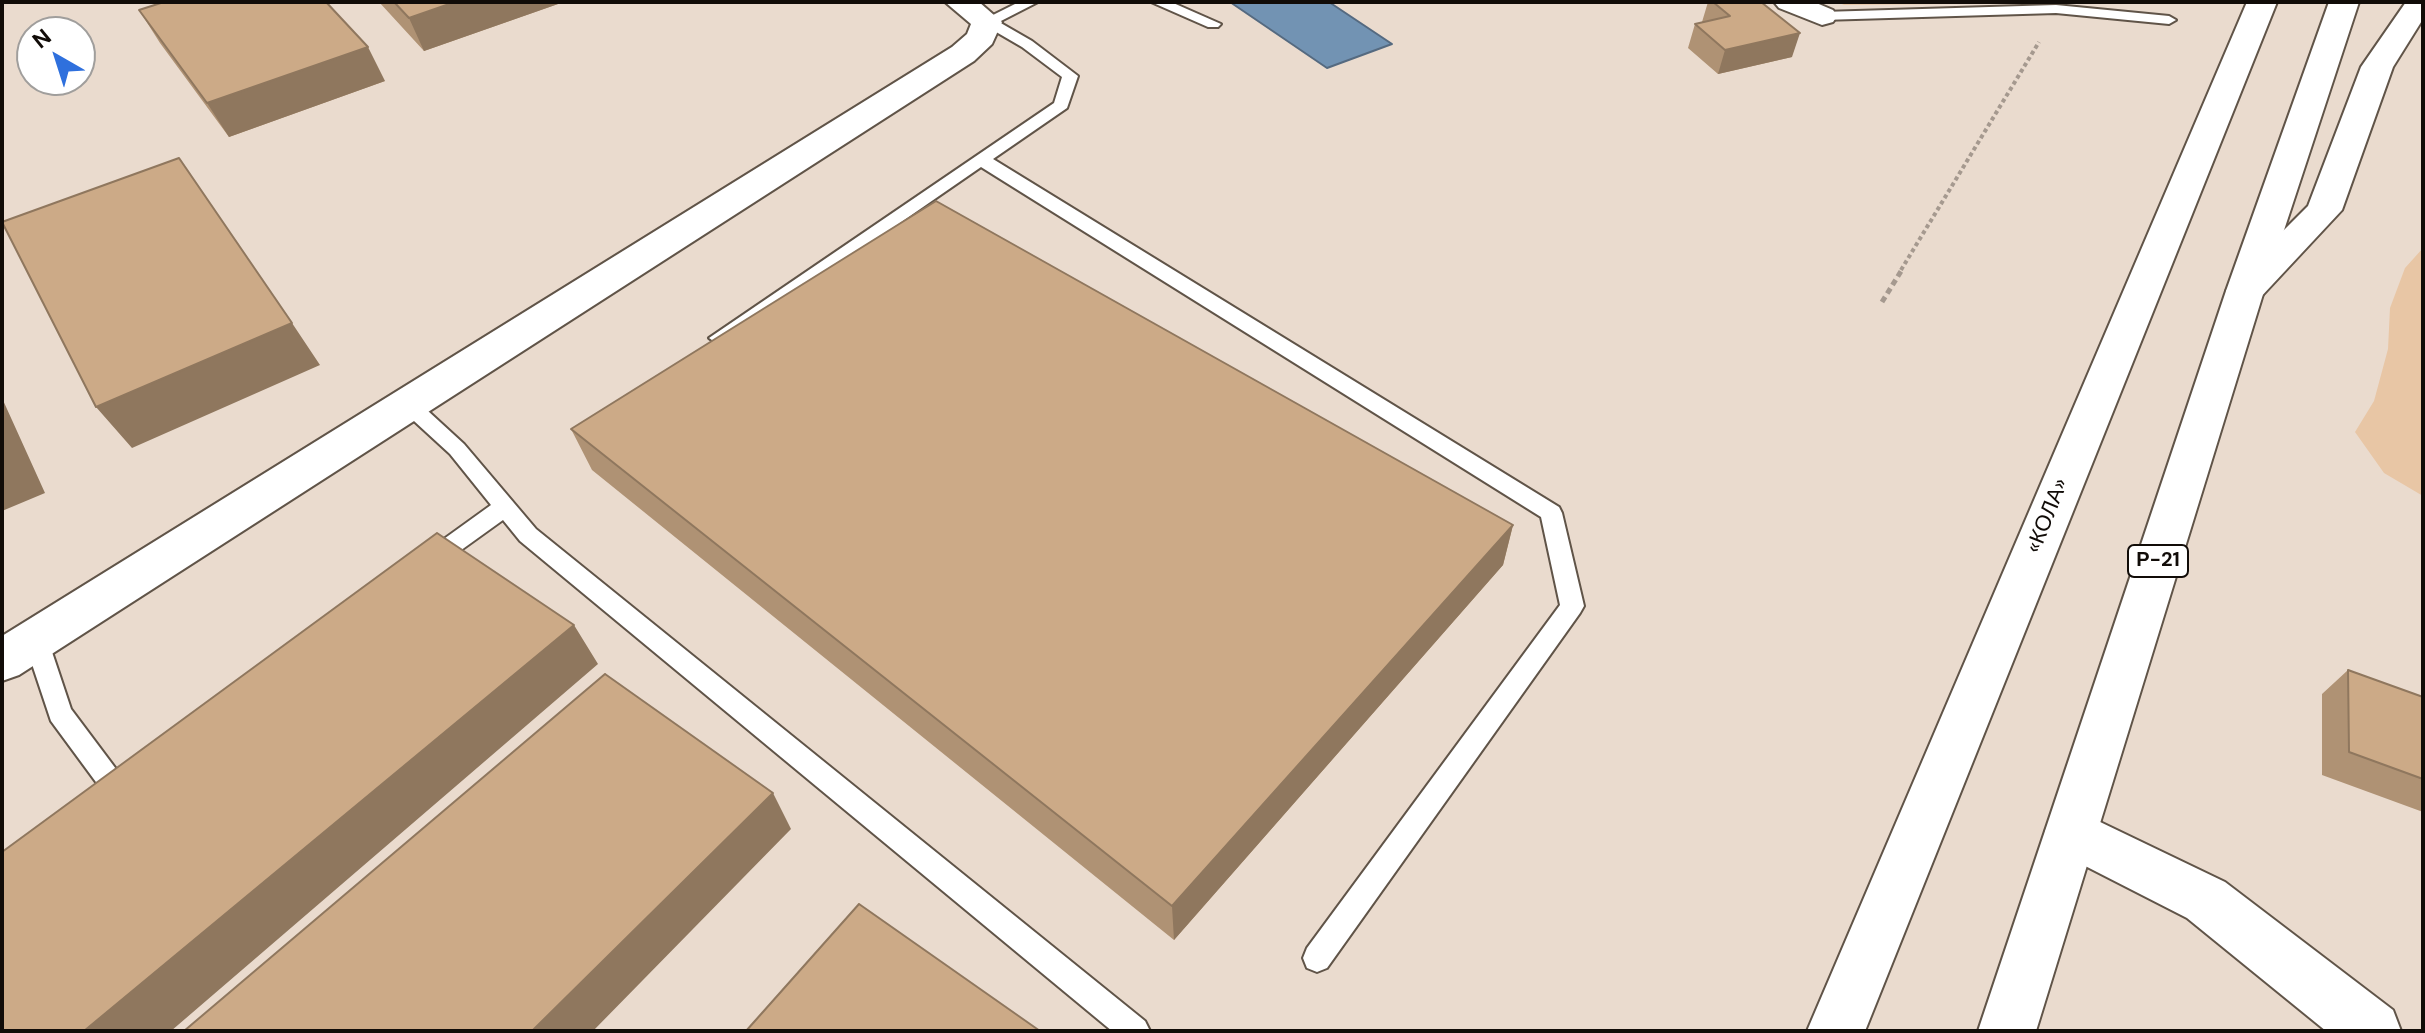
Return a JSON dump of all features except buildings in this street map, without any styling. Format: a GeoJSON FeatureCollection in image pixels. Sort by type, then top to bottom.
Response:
{"type":"FeatureCollection","features":[{"type":"Feature","properties":{"kind":"main road"},"geometry":{"type":"LineString","coordinates":[[1789,2],[1822,16]]}},
{"type":"Feature","properties":{"kind":"main road","name":"«КОЛА»"},"geometry":{"type":"LineString","coordinates":[[1836,1031],[2262,2]]}},
{"type":"Feature","properties":{"kind":"main road","name":"Р-21"},"geometry":{"type":"LineString","coordinates":[[2007,1031],[2245,291],[2344,2]]}},
{"type":"Feature","properties":{"kind":"main road"},"geometry":{"type":"LineString","coordinates":[[2245,291],[2324,210],[2377,67],[2409,16],[2422,2]]}},
{"type":"Feature","properties":{"kind":"main road"},"geometry":{"type":"LineString","coordinates":[[2,661],[963,54],[981,38],[973,12]]}},
{"type":"Feature","properties":{"kind":"main road"},"geometry":{"type":"LineString","coordinates":[[2071,832],[2206,900],[2372,1031]]}},
{"type":"Feature","properties":{"kind":"lane"},"geometry":{"type":"LineString","coordinates":[[973,12],[1031,2]]}},
{"type":"Feature","properties":{"kind":"lane"},"geometry":{"type":"LineString","coordinates":[[1158,2],[1213,24]]}},
{"type":"Feature","properties":{"kind":"lane"},"geometry":{"type":"LineString","coordinates":[[1822,16],[2056,6],[2169,20]]}},
{"type":"Feature","properties":{"kind":"lane"},"geometry":{"type":"LineString","coordinates":[[704,348],[1061,105],[1070,76],[1027,44],[973,12]]}},
{"type":"Feature","properties":{"kind":"lane"},"geometry":{"type":"LineString","coordinates":[[980,159],[1551,513],[1572,606],[1317,958]]}},
{"type":"Feature","properties":{"kind":"lane"},"geometry":{"type":"LineString","coordinates":[[409,405],[457,449],[528,535],[1135,1031]]}},
{"type":"Feature","properties":{"kind":"lane"},"geometry":{"type":"LineString","coordinates":[[413,574],[503,508]]}},
{"type":"Feature","properties":{"kind":"lane"},"geometry":{"type":"LineString","coordinates":[[36,640],[60,714],[116,789]]}},
{"type":"Feature","properties":{"kind":"lane"},"geometry":{"type":"LineString","coordinates":[[91,808],[142,770]]}},
{"type":"Feature","properties":{"kind":"path"},"geometry":{"type":"LineString","coordinates":[[1882,302],[2029,61],[2056,6]]}},
{"type":"Feature","properties":{"kind":"shaded area"},"geometry":{"type":"Polygon","coordinates":[[[1837,2],[2160,2],[1844,5],[1837,2]]]}},
{"type":"Feature","properties":{"kind":"shaded area"},"geometry":{"type":"Polygon","coordinates":[[[2423,248],[2423,496],[2384,473],[2355,432],[2374,401],[2388,349],[2390,308],[2405,268],[2423,248]]]}},
{"type":"Feature","properties":{"kind":"water"},"geometry":{"type":"Polygon","coordinates":[[[1230,2],[1329,2],[1392,44],[1327,68],[1230,2]]]}}]}
